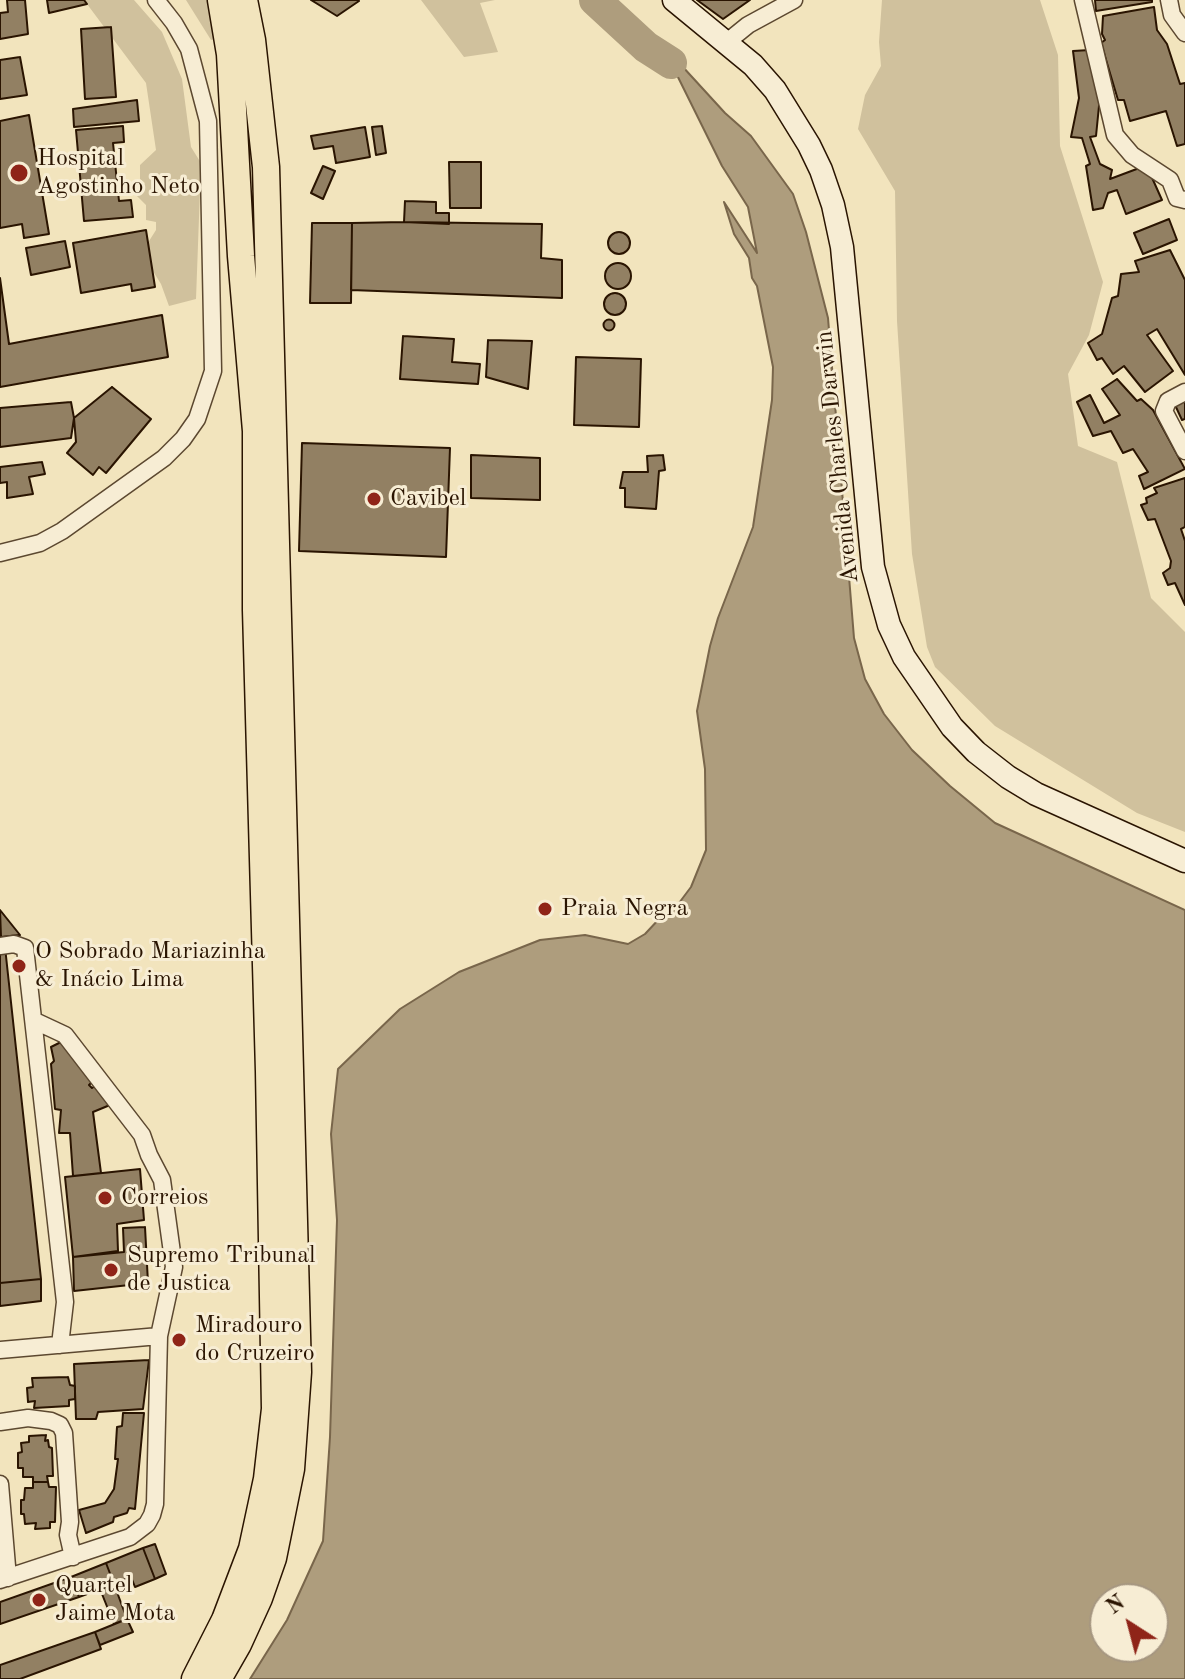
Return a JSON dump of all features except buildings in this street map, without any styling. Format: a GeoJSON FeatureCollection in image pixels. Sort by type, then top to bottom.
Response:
{"type":"FeatureCollection","features":[{"type":"Feature","properties":{"kind":"main road"},"geometry":{"type":"LineString","coordinates":[[195,1679],[225,1620],[252,1549],[265,1491],[275,1409],[256,610],[256,431],[241,256],[230,54],[221,0]]}},
{"type":"Feature","properties":{"kind":"main road"},"geometry":{"type":"LineString","coordinates":[[218,1679],[244,1632],[273,1558],[291,1469],[298,1372],[266,167],[252,40],[244,0]]}},
{"type":"Feature","properties":{"kind":"main road","name":"Avenida Charles Darwin"},"geometry":{"type":"LineString","coordinates":[[674,0],[727,42],[768,82],[793,118],[821,170],[842,247],[873,567],[889,625],[904,657],[952,727],[976,752],[1008,777],[1036,794],[1185,861]]}},
{"type":"Feature","properties":{"kind":"street"},"geometry":{"type":"LineString","coordinates":[[0,553],[40,543],[62,531],[164,458],[197,419],[213,371],[208,121],[189,49],[156,0]]}},
{"type":"Feature","properties":{"kind":"street"},"geometry":{"type":"LineString","coordinates":[[727,42],[748,25],[794,0]]}},
{"type":"Feature","properties":{"kind":"street"},"geometry":{"type":"LineString","coordinates":[[1083,0],[1115,135],[1132,155],[1170,180],[1177,198],[1185,200]]}},
{"type":"Feature","properties":{"kind":"street"},"geometry":{"type":"LineString","coordinates":[[1169,0],[1172,15],[1185,33]]}},
{"type":"Feature","properties":{"kind":"street"},"geometry":{"type":"LineString","coordinates":[[1185,392],[1168,401],[1164,411],[1185,451]]}},
{"type":"Feature","properties":{"kind":"street"},"geometry":{"type":"LineString","coordinates":[[3,946],[14,944],[25,948],[65,1302],[60,1345]]}},
{"type":"Feature","properties":{"kind":"street"},"geometry":{"type":"LineString","coordinates":[[0,1484],[4,1579],[130,1537],[147,1524],[155,1504],[159,1336],[174,1267],[162,1180],[142,1135],[65,1035],[35,1021]]}},
{"type":"Feature","properties":{"kind":"street"},"geometry":{"type":"LineString","coordinates":[[0,1350],[159,1336]]}},
{"type":"Feature","properties":{"kind":"street"},"geometry":{"type":"LineString","coordinates":[[0,1422],[28,1418],[60,1425],[64,1433],[70,1522],[68,1535],[73,1557]]}},
{"type":"Feature","properties":{"kind":"shaded area"},"geometry":{"type":"Polygon","coordinates":[[[84,0],[134,0],[162,32],[182,79],[191,147],[201,163],[196,299],[169,306],[151,268],[144,249],[156,230],[156,222],[146,220],[146,205],[136,195],[145,183],[140,179],[140,165],[156,150],[146,83],[84,0]]]}},
{"type":"Feature","properties":{"kind":"shaded area"},"geometry":{"type":"Polygon","coordinates":[[[186,0],[221,0],[224,37],[211,40],[186,0]]]}},
{"type":"Feature","properties":{"kind":"shaded area"},"geometry":{"type":"Polygon","coordinates":[[[421,0],[495,0],[480,3],[498,52],[464,57],[421,0]]]}},
{"type":"Feature","properties":{"kind":"shaded area"},"geometry":{"type":"Polygon","coordinates":[[[882,0],[1040,0],[1058,55],[1060,146],[1103,282],[1089,335],[1068,374],[1078,446],[1117,462],[1151,598],[1185,632],[1185,832],[1137,813],[995,726],[935,667],[927,647],[912,554],[897,321],[895,191],[858,129],[865,95],[881,66],[882,0]]]}},
{"type":"Feature","properties":{"kind":"shaded area"},"geometry":{"type":"Polygon","coordinates":[[[671,63],[682,66],[751,136],[793,194],[806,232],[828,318],[854,638],[865,679],[884,714],[912,750],[995,823],[1185,910],[1185,1679],[250,1679],[287,1620],[323,1541],[330,1437],[337,1220],[331,1134],[338,1069],[400,1009],[459,972],[540,940],[585,935],[628,944],[645,934],[660,918],[670,915],[691,887],[706,850],[705,769],[697,711],[718,618],[753,527],[772,400],[773,367],[757,286],[752,278],[749,258],[734,234],[724,202],[757,253],[748,207],[722,166],[671,63]]]}},
{"type":"Feature","properties":{"kind":"waterway"},"geometry":{"type":"LineString","coordinates":[[595,0],[646,47],[671,63]]}},
{"type":"Feature","properties":{"kind":"place","name":"Hospital Agostinho Neto"},"geometry":{"type":"Point","coordinates":[19,173]}},
{"type":"Feature","properties":{"kind":"place","name":"Cavibel"},"geometry":{"type":"Point","coordinates":[374,499]}},
{"type":"Feature","properties":{"kind":"place","name":"Praia Negra"},"geometry":{"type":"Point","coordinates":[545,909]}},
{"type":"Feature","properties":{"kind":"place","name":"O Sobrado Mariazinha & Inácio Lima"},"geometry":{"type":"Point","coordinates":[19,966]}},
{"type":"Feature","properties":{"kind":"place","name":"Correios"},"geometry":{"type":"Point","coordinates":[105,1198]}},
{"type":"Feature","properties":{"kind":"place","name":"Supremo Tribunal de Justica"},"geometry":{"type":"Point","coordinates":[111,1270]}},
{"type":"Feature","properties":{"kind":"place","name":"Miradouro do Cruzeiro"},"geometry":{"type":"Point","coordinates":[179,1340]}},
{"type":"Feature","properties":{"kind":"place","name":"Quartel Jaime Mota"},"geometry":{"type":"Point","coordinates":[39,1600]}}]}
